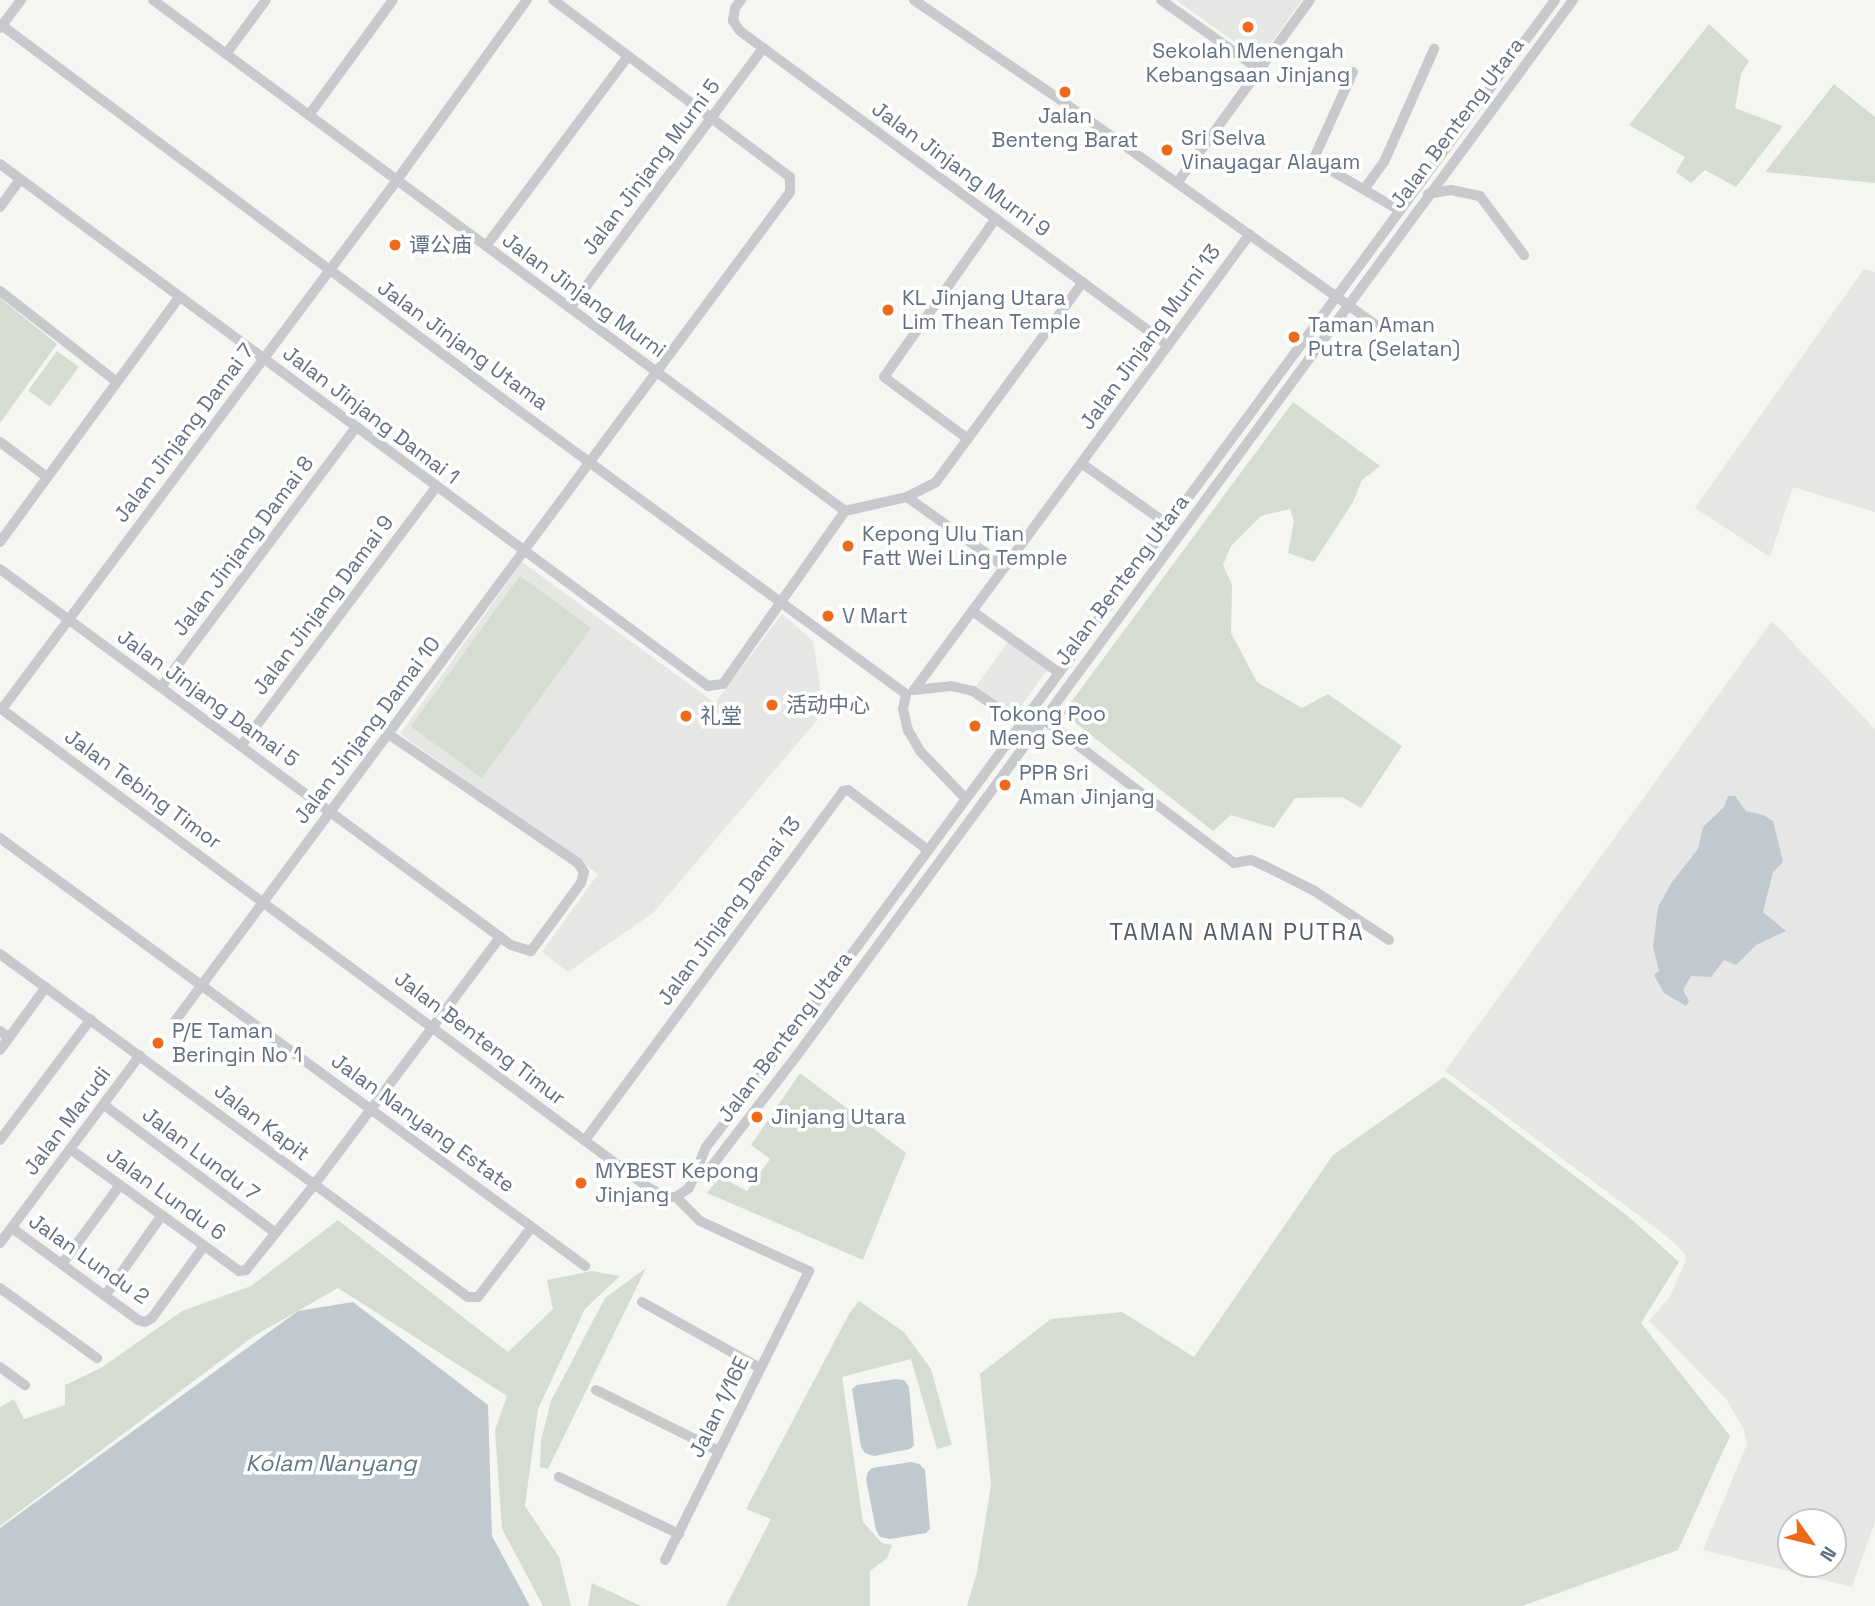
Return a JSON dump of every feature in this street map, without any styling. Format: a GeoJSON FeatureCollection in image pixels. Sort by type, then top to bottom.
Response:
{"type":"FeatureCollection","features":[{"type":"Feature","properties":{"kind":"street"},"geometry":{"type":"LineString","coordinates":[[1,25],[21,0]]}},
{"type":"Feature","properties":{"kind":"street","name":"Jalan Jinjang Murni"},"geometry":{"type":"LineString","coordinates":[[153,0],[845,511]]}},
{"type":"Feature","properties":{"kind":"street"},"geometry":{"type":"LineString","coordinates":[[226,54],[266,0]]}},
{"type":"Feature","properties":{"kind":"street"},"geometry":{"type":"LineString","coordinates":[[309,115],[393,0]]}},
{"type":"Feature","properties":{"kind":"street","name":"Jalan Jinjang Damai 7"},"geometry":{"type":"LineString","coordinates":[[1,708],[330,271],[527,0]]}},
{"type":"Feature","properties":{"kind":"street"},"geometry":{"type":"LineString","coordinates":[[554,0],[711,118]]}},
{"type":"Feature","properties":{"kind":"street","name":"Jalan Jinjang Murni 9"},"geometry":{"type":"LineString","coordinates":[[741,0],[735,8],[733,21],[763,48],[1168,345]]}},
{"type":"Feature","properties":{"kind":"street"},"geometry":{"type":"LineString","coordinates":[[914,0],[1375,324]]}},
{"type":"Feature","properties":{"kind":"street"},"geometry":{"type":"LineString","coordinates":[[1161,0],[1260,69]]}},
{"type":"Feature","properties":{"kind":"street"},"geometry":{"type":"LineString","coordinates":[[1177,183],[1310,0]]}},
{"type":"Feature","properties":{"kind":"street","name":"Jalan Benteng Utara"},"geometry":{"type":"LineString","coordinates":[[676,1197],[689,1188],[695,1178],[698,1162],[706,1147],[1555,0]]}},
{"type":"Feature","properties":{"kind":"street","name":"Jalan Benteng Utara"},"geometry":{"type":"LineString","coordinates":[[695,1178],[711,1167],[794,1058],[1573,0]]}},
{"type":"Feature","properties":{"kind":"street","name":"Jalan Jinjang Utama"},"geometry":{"type":"LineString","coordinates":[[1,25],[590,463],[910,692]]}},
{"type":"Feature","properties":{"kind":"street","name":"Jalan Jinjang Murni 5"},"geometry":{"type":"LineString","coordinates":[[570,308],[763,48]]}},
{"type":"Feature","properties":{"kind":"street"},"geometry":{"type":"LineString","coordinates":[[1365,188],[1384,162],[1434,49]]}},
{"type":"Feature","properties":{"kind":"street"},"geometry":{"type":"LineString","coordinates":[[486,246],[628,56]]}},
{"type":"Feature","properties":{"kind":"street"},"geometry":{"type":"LineString","coordinates":[[1353,72],[1312,160],[1365,188],[1399,211]]}},
{"type":"Feature","properties":{"kind":"street","name":"Jalan Jinjang Damai 10"},"geometry":{"type":"LineString","coordinates":[[175,1021],[790,192],[790,177],[711,118]]}},
{"type":"Feature","properties":{"kind":"street","name":"Jalan Jinjang Damai 1"},"geometry":{"type":"LineString","coordinates":[[0,164],[708,686],[723,684],[781,602]]}},
{"type":"Feature","properties":{"kind":"street"},"geometry":{"type":"LineString","coordinates":[[0,207],[20,179]]}},
{"type":"Feature","properties":{"kind":"street"},"geometry":{"type":"LineString","coordinates":[[1428,195],[1451,190],[1480,196],[1524,256]]}},
{"type":"Feature","properties":{"kind":"street"},"geometry":{"type":"LineString","coordinates":[[968,439],[884,377],[996,218]]}},
{"type":"Feature","properties":{"kind":"street","name":"Jalan Jinjang Murni 13"},"geometry":{"type":"LineString","coordinates":[[910,692],[1250,234]]}},
{"type":"Feature","properties":{"kind":"street"},"geometry":{"type":"LineString","coordinates":[[781,602],[845,511],[907,497],[936,482],[1083,282]]}},
{"type":"Feature","properties":{"kind":"street"},"geometry":{"type":"LineString","coordinates":[[0,290],[117,382]]}},
{"type":"Feature","properties":{"kind":"street"},"geometry":{"type":"LineString","coordinates":[[0,542],[179,297]]}},
{"type":"Feature","properties":{"kind":"street"},"geometry":{"type":"LineString","coordinates":[[1274,379],[1287,389]]}},
{"type":"Feature","properties":{"kind":"street","name":"Jalan Jinjang Damai 8"},"geometry":{"type":"LineString","coordinates":[[161,687],[356,428]]}},
{"type":"Feature","properties":{"kind":"street"},"geometry":{"type":"LineString","coordinates":[[0,442],[47,477]]}},
{"type":"Feature","properties":{"kind":"street","name":"Jalan Jinjang Murni 13"},"geometry":{"type":"LineString","coordinates":[[1081,463],[1167,524]]}},
{"type":"Feature","properties":{"kind":"street","name":"Jalan Jinjang Damai 9"},"geometry":{"type":"LineString","coordinates":[[241,746],[436,487]]}},
{"type":"Feature","properties":{"kind":"street"},"geometry":{"type":"LineString","coordinates":[[907,497],[1005,567]]}},
{"type":"Feature","properties":{"kind":"street","name":"Jalan Jinjang Damai 5"},"geometry":{"type":"LineString","coordinates":[[0,569],[500,937],[531,951],[581,883],[584,872],[579,863],[388,734]]}},
{"type":"Feature","properties":{"kind":"street"},"geometry":{"type":"LineString","coordinates":[[972,611],[1058,672]]}},
{"type":"Feature","properties":{"kind":"street"},"geometry":{"type":"LineString","coordinates":[[965,798],[920,751],[908,730],[903,709],[910,692],[951,686],[973,691],[1033,732]]}},
{"type":"Feature","properties":{"kind":"street","name":"Jalan Tebing Timor"},"geometry":{"type":"LineString","coordinates":[[1,708],[264,902]]}},
{"type":"Feature","properties":{"kind":"street"},"geometry":{"type":"LineString","coordinates":[[1031,710],[1234,863],[1242,860],[1265,866],[1313,890],[1389,940]]}},
{"type":"Feature","properties":{"kind":"street","name":"Jalan Jinjang Damai 13"},"geometry":{"type":"LineString","coordinates":[[585,1140],[843,790],[848,790],[928,850]]}},
{"type":"Feature","properties":{"kind":"street","name":"Jalan Nanyang Estate"},"geometry":{"type":"LineString","coordinates":[[0,838],[586,1266]]}},
{"type":"Feature","properties":{"kind":"street","name":"Jalan Benteng Timur"},"geometry":{"type":"LineString","coordinates":[[264,902],[649,1188],[667,1197],[676,1197]]}},
{"type":"Feature","properties":{"kind":"street"},"geometry":{"type":"LineString","coordinates":[[276,1233],[500,937]]}},
{"type":"Feature","properties":{"kind":"street","name":"Jalan Kapit"},"geometry":{"type":"LineString","coordinates":[[0,954],[468,1297],[478,1297],[532,1227]]}},
{"type":"Feature","properties":{"kind":"street"},"geometry":{"type":"LineString","coordinates":[[0,1050],[46,987]]}},
{"type":"Feature","properties":{"kind":"street"},"geometry":{"type":"LineString","coordinates":[[0,1140],[91,1020]]}},
{"type":"Feature","properties":{"kind":"street"},"geometry":{"type":"LineString","coordinates":[[0,1031],[9,1038]]}},
{"type":"Feature","properties":{"kind":"street","name":"Jalan Marudi"},"geometry":{"type":"LineString","coordinates":[[0,1243],[140,1055]]}},
{"type":"Feature","properties":{"kind":"street","name":"Jalan Lundu 7"},"geometry":{"type":"LineString","coordinates":[[104,1105],[276,1233]]}},
{"type":"Feature","properties":{"kind":"street","name":"Jalan Lundu 6"},"geometry":{"type":"LineString","coordinates":[[70,1149],[239,1271],[252,1266],[276,1233]]}},
{"type":"Feature","properties":{"kind":"street"},"geometry":{"type":"LineString","coordinates":[[62,1264],[120,1185]]}},
{"type":"Feature","properties":{"kind":"street","name":"Jalan 1/16E"},"geometry":{"type":"LineString","coordinates":[[666,1560],[808,1271],[700,1221],[676,1197]]}},
{"type":"Feature","properties":{"kind":"street"},"geometry":{"type":"LineString","coordinates":[[105,1296],[162,1215]]}},
{"type":"Feature","properties":{"kind":"street","name":"Jalan Lundu 2"},"geometry":{"type":"LineString","coordinates":[[12,1227],[145,1322],[152,1318],[204,1246]]}},
{"type":"Feature","properties":{"kind":"street"},"geometry":{"type":"LineString","coordinates":[[0,1288],[97,1358]]}},
{"type":"Feature","properties":{"kind":"street"},"geometry":{"type":"LineString","coordinates":[[642,1302],[760,1367]]}},
{"type":"Feature","properties":{"kind":"street"},"geometry":{"type":"LineString","coordinates":[[0,1367],[25,1385]]}},
{"type":"Feature","properties":{"kind":"street"},"geometry":{"type":"LineString","coordinates":[[596,1390],[719,1451]]}},
{"type":"Feature","properties":{"kind":"street"},"geometry":{"type":"LineString","coordinates":[[559,1477],[679,1534]]}},
{"type":"Feature","properties":{"kind":"shaded area","name":"Sekolah Menengah Kebangsaan Jinjang"},"geometry":{"type":"Polygon","coordinates":[[[1176,0],[1302,0],[1263,54],[1253,55],[1176,0]]]}},
{"type":"Feature","properties":{"kind":"shaded area"},"geometry":{"type":"Polygon","coordinates":[[[1709,24],[1749,61],[1741,74],[1735,108],[1783,126],[1736,187],[1705,170],[1691,183],[1676,172],[1685,157],[1629,125],[1709,24]]]}},
{"type":"Feature","properties":{"kind":"shaded area"},"geometry":{"type":"Polygon","coordinates":[[[1834,84],[1875,117],[1875,183],[1765,172],[1834,84]]]}},
{"type":"Feature","properties":{"kind":"shaded area"},"geometry":{"type":"Polygon","coordinates":[[[1864,269],[1875,272],[1875,512],[1793,487],[1770,557],[1695,508],[1864,269]]]}},
{"type":"Feature","properties":{"kind":"shaded area"},"geometry":{"type":"Polygon","coordinates":[[[0,298],[57,344],[0,423],[0,298]]]}},
{"type":"Feature","properties":{"kind":"shaded area"},"geometry":{"type":"Polygon","coordinates":[[[57,351],[79,367],[50,407],[28,391],[57,351]]]}},
{"type":"Feature","properties":{"kind":"shaded area"},"geometry":{"type":"Polygon","coordinates":[[[1293,402],[1380,466],[1362,480],[1353,502],[1314,562],[1288,553],[1294,521],[1290,509],[1261,516],[1231,546],[1223,565],[1232,585],[1231,633],[1257,682],[1302,708],[1328,694],[1402,746],[1361,808],[1342,797],[1295,798],[1274,828],[1231,815],[1213,831],[1063,713],[1293,402]]]}},
{"type":"Feature","properties":{"kind":"shaded area"},"geometry":{"type":"Polygon","coordinates":[[[522,562],[715,703],[782,614],[813,641],[824,712],[653,913],[568,972],[542,952],[598,874],[400,734],[522,562]]]}},
{"type":"Feature","properties":{"kind":"shaded area"},"geometry":{"type":"Polygon","coordinates":[[[520,576],[591,628],[482,778],[411,726],[520,576]]]}},
{"type":"Feature","properties":{"kind":"shaded area"},"geometry":{"type":"Polygon","coordinates":[[[1772,621],[1875,729],[1875,1522],[1852,1587],[1816,1578],[1847,1578],[1847,1508],[1777,1508],[1777,1568],[1703,1550],[1747,1444],[1744,1430],[1727,1400],[1649,1321],[1670,1296],[1686,1260],[1684,1253],[1665,1235],[1445,1071],[1772,621]]]}},
{"type":"Feature","properties":{"kind":"shaded area"},"geometry":{"type":"Polygon","coordinates":[[[1009,641],[1048,669],[1014,716],[975,688],[1009,641]]]}},
{"type":"Feature","properties":{"kind":"shaded area"},"geometry":{"type":"Polygon","coordinates":[[[800,1073],[906,1153],[863,1260],[707,1193],[720,1177],[747,1191],[770,1159],[751,1145],[800,1073]]]}},
{"type":"Feature","properties":{"kind":"shaded area"},"geometry":{"type":"Polygon","coordinates":[[[1444,1077],[1629,1217],[1679,1262],[1641,1323],[1730,1436],[1678,1550],[1522,1606],[967,1606],[977,1572],[991,1485],[980,1374],[1051,1319],[1122,1312],[1194,1357],[1333,1155],[1444,1077]]]}},
{"type":"Feature","properties":{"kind":"shaded area"},"geometry":{"type":"Polygon","coordinates":[[[338,1220],[508,1352],[553,1309],[547,1280],[592,1271],[620,1276],[585,1309],[538,1409],[525,1506],[559,1557],[571,1606],[543,1606],[502,1529],[495,1430],[507,1396],[338,1288],[254,1336],[0,1526],[0,1407],[14,1399],[24,1419],[65,1405],[65,1385],[101,1368],[182,1311],[251,1286],[338,1220]]]}},
{"type":"Feature","properties":{"kind":"shaded area"},"geometry":{"type":"Polygon","coordinates":[[[646,1268],[548,1469],[540,1467],[541,1440],[551,1401],[605,1298],[646,1268]]]}},
{"type":"Feature","properties":{"kind":"shaded area"},"geometry":{"type":"Polygon","coordinates":[[[859,1301],[904,1332],[931,1369],[952,1445],[937,1449],[911,1359],[842,1377],[863,1522],[882,1543],[892,1545],[887,1558],[870,1571],[870,1606],[726,1606],[771,1519],[746,1509],[849,1314],[859,1301]]]}},
{"type":"Feature","properties":{"kind":"shaded area"},"geometry":{"type":"Polygon","coordinates":[[[592,1583],[641,1606],[588,1606],[592,1583]]]}},
{"type":"Feature","properties":{"kind":"water"},"geometry":{"type":"Polygon","coordinates":[[[1728,796],[1735,796],[1746,811],[1763,815],[1773,821],[1783,862],[1773,872],[1763,912],[1786,931],[1756,945],[1736,965],[1724,960],[1711,977],[1691,976],[1683,990],[1689,1001],[1686,1006],[1664,993],[1654,975],[1659,971],[1653,947],[1658,907],[1672,882],[1698,849],[1703,827],[1724,807],[1728,796]]]}},
{"type":"Feature","properties":{"kind":"water","name":"Kolam Nanyang"},"geometry":{"type":"Polygon","coordinates":[[[353,1302],[488,1405],[492,1536],[530,1606],[0,1606],[0,1528],[298,1311],[353,1302]]]}},
{"type":"Feature","properties":{"kind":"water"},"geometry":{"type":"Polygon","coordinates":[[[904,1380],[909,1387],[914,1445],[910,1449],[874,1456],[865,1453],[861,1447],[852,1389],[857,1385],[904,1380]]]}},
{"type":"Feature","properties":{"kind":"water"},"geometry":{"type":"Polygon","coordinates":[[[911,1462],[919,1464],[925,1470],[930,1529],[926,1533],[890,1539],[880,1537],[876,1530],[866,1479],[868,1472],[872,1468],[911,1462]]]}},
{"type":"Feature","properties":{"kind":"place","name":"Sekolah Menengah Kebangsaan Jinjang"},"geometry":{"type":"Point","coordinates":[1248,27]}},
{"type":"Feature","properties":{"kind":"place","name":"Jalan Benteng Barat"},"geometry":{"type":"Point","coordinates":[1065,92]}},
{"type":"Feature","properties":{"kind":"place","name":"Sri Selva Vinayagar Alayam"},"geometry":{"type":"Point","coordinates":[1167,150]}},
{"type":"Feature","properties":{"kind":"place","name":"谭公庙"},"geometry":{"type":"Point","coordinates":[395,245]}},
{"type":"Feature","properties":{"kind":"place","name":"KL Jinjang Utara Lim Thean Temple"},"geometry":{"type":"Point","coordinates":[888,310]}},
{"type":"Feature","properties":{"kind":"place","name":"Taman Aman Putra (Selatan)"},"geometry":{"type":"Point","coordinates":[1294,337]}},
{"type":"Feature","properties":{"kind":"place","name":"Kepong Ulu Tian Fatt Wei Ling Temple"},"geometry":{"type":"Point","coordinates":[848,546]}},
{"type":"Feature","properties":{"kind":"place","name":"V Mart"},"geometry":{"type":"Point","coordinates":[828,616]}},
{"type":"Feature","properties":{"kind":"place","name":"活动中心"},"geometry":{"type":"Point","coordinates":[772,705]}},
{"type":"Feature","properties":{"kind":"place","name":"礼堂"},"geometry":{"type":"Point","coordinates":[686,716]}},
{"type":"Feature","properties":{"kind":"place","name":"Tokong Poo Meng See"},"geometry":{"type":"Point","coordinates":[975,726]}},
{"type":"Feature","properties":{"kind":"place","name":"PPR Sri Aman Jinjang"},"geometry":{"type":"Point","coordinates":[1005,785]}},
{"type":"Feature","properties":{"kind":"place","name":"P/E Taman Beringin No 1"},"geometry":{"type":"Point","coordinates":[158,1043]}},
{"type":"Feature","properties":{"kind":"place","name":"Jinjang Utara"},"geometry":{"type":"Point","coordinates":[757,1117]}},
{"type":"Feature","properties":{"kind":"place","name":"MYBEST Kepong Jinjang"},"geometry":{"type":"Point","coordinates":[581,1183]}},
{"type":"Feature","properties":{"kind":"district","name":"TAMAN AMAN PUTRA"},"geometry":{"type":"Point","coordinates":[1237,932]}}]}
